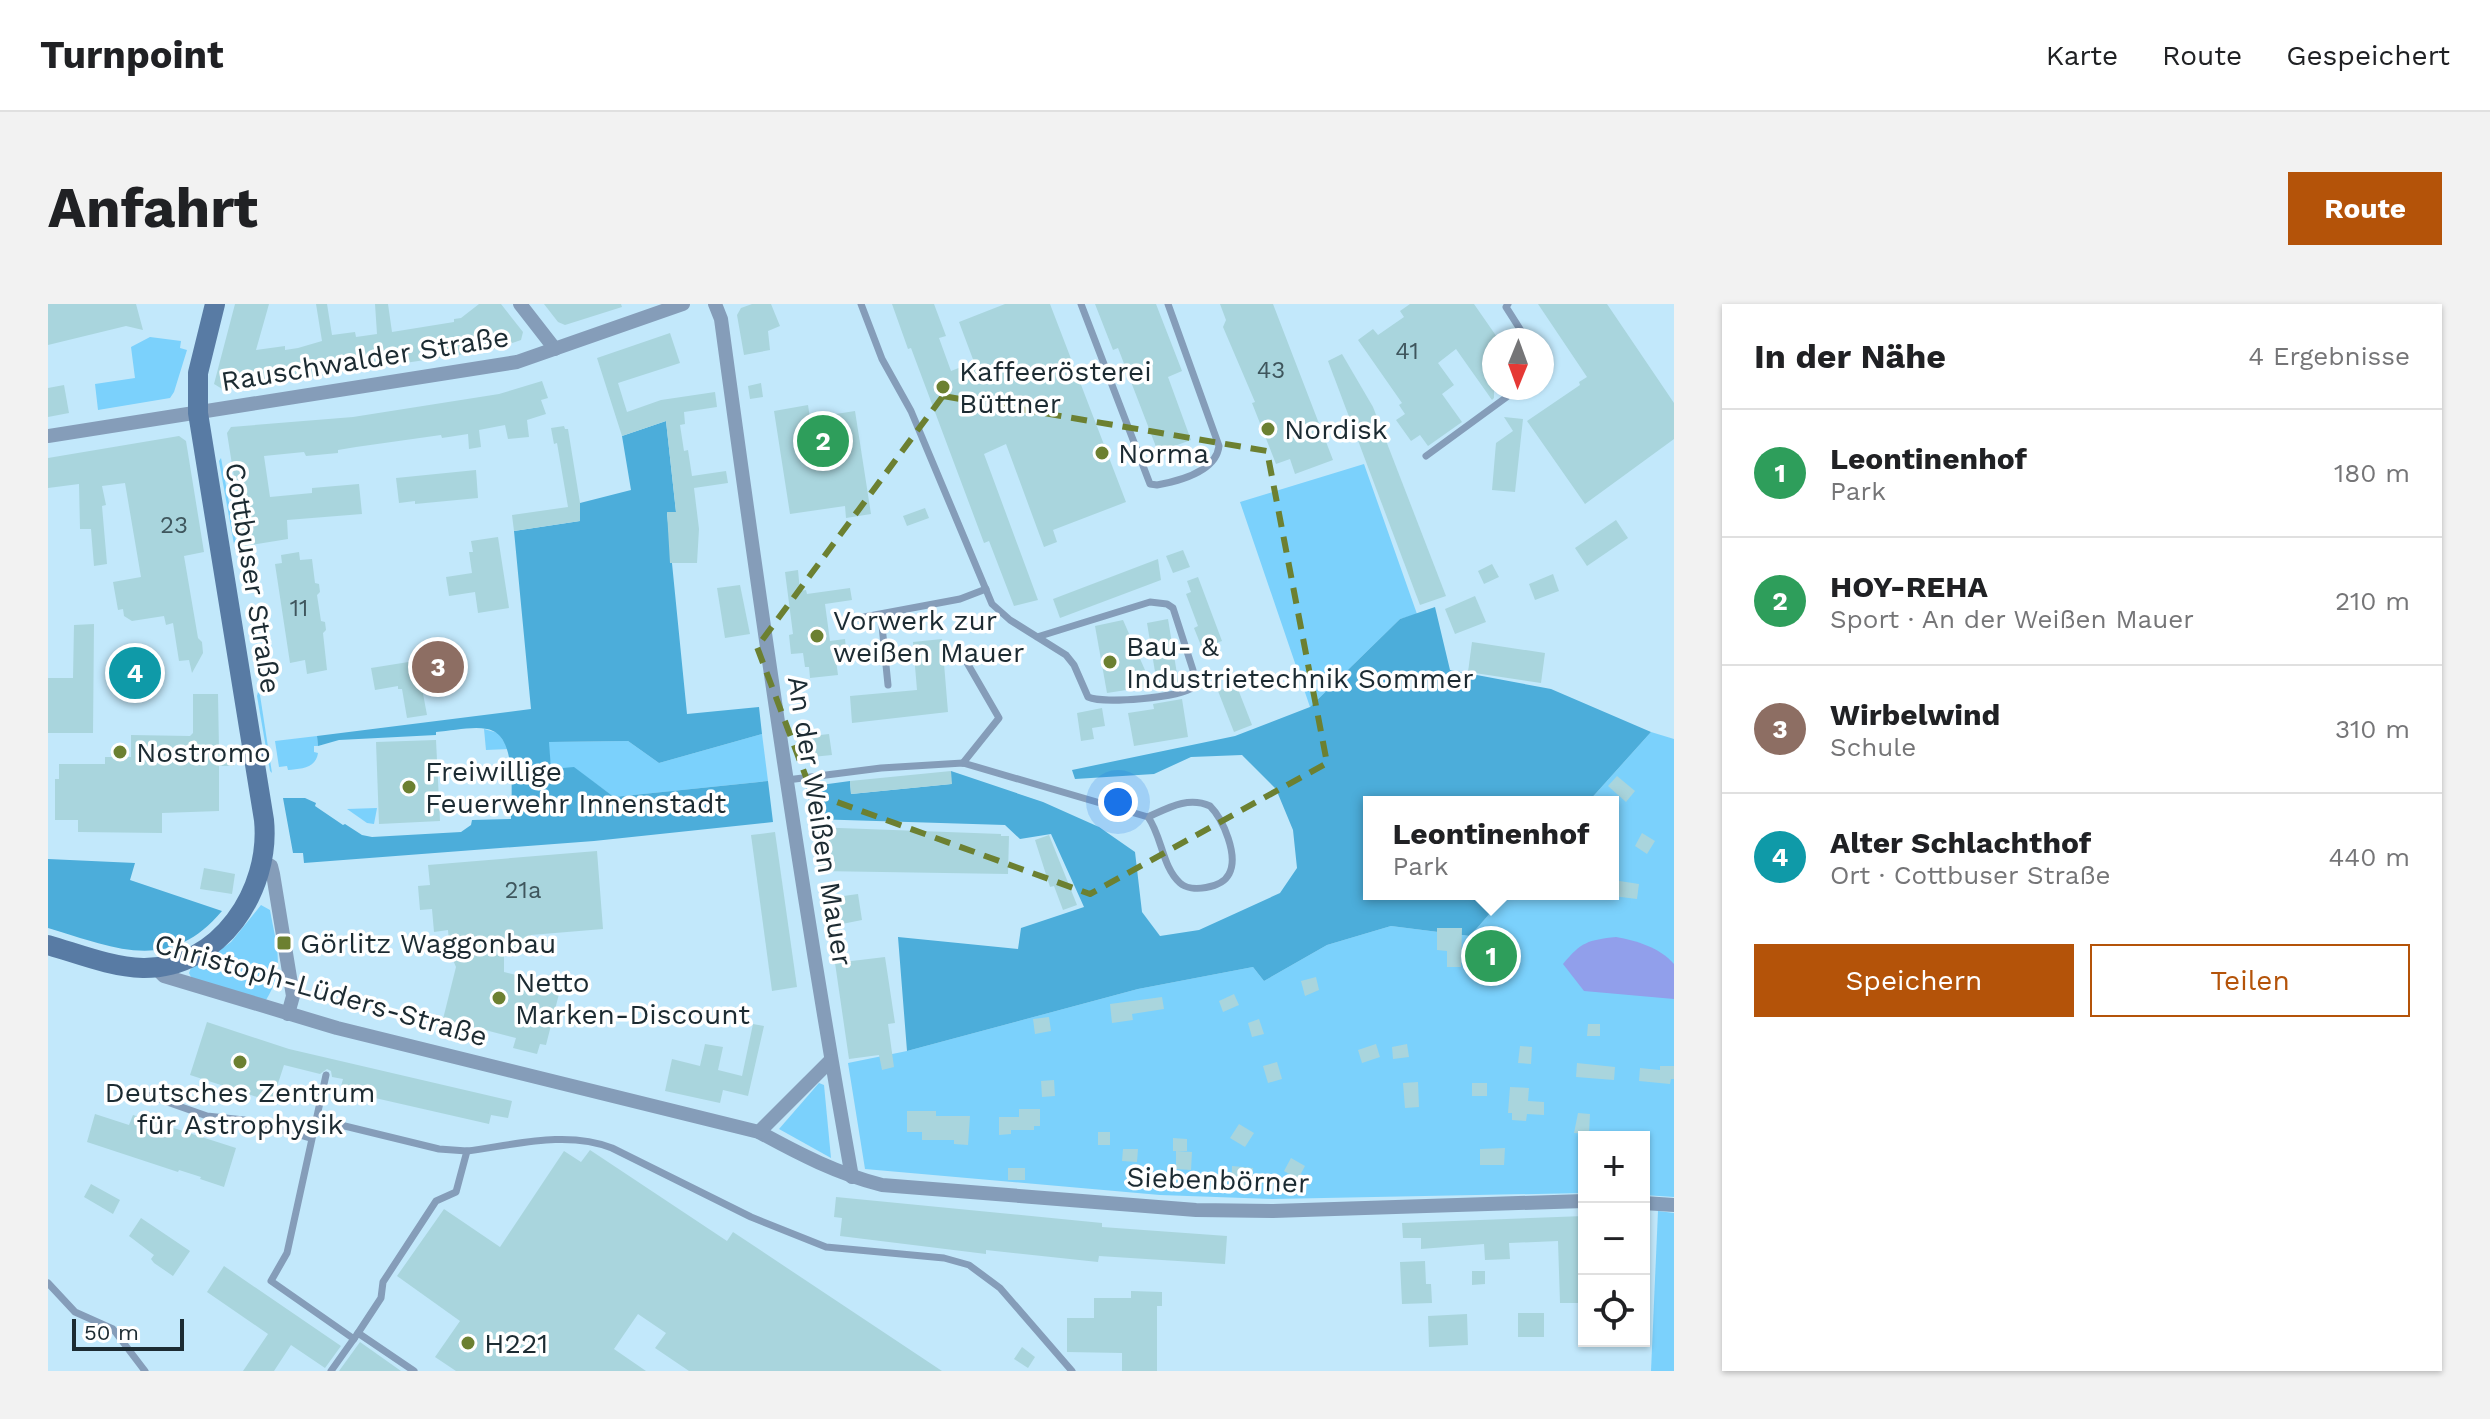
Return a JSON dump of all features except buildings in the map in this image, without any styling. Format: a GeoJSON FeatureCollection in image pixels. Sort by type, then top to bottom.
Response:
{"type":"FeatureCollection","features":[{"type":"Feature","properties":{"kind":"street","name":"Cottbuser Straße"},"geometry":{"type":"LineString","coordinates":[[155,967],[183,959],[223,935],[242,912],[256,884],[265,850],[264,820],[198,413],[198,373],[215,304]]}},
{"type":"Feature","properties":{"kind":"street"},"geometry":{"type":"LineString","coordinates":[[520,304],[555,349]]}},
{"type":"Feature","properties":{"kind":"street","name":"Rauschwalder Straße"},"geometry":{"type":"LineString","coordinates":[[48,436],[517,362],[683,304]]}},
{"type":"Feature","properties":{"kind":"street","name":"An der Weißen Mauer"},"geometry":{"type":"LineString","coordinates":[[715,304],[721,319],[830,1061],[852,1177]]}},
{"type":"Feature","properties":{"kind":"street","name":"Cottbuser Straße"},"geometry":{"type":"LineString","coordinates":[[263,862],[271,866],[273,874],[293,996],[288,1014]]}},
{"type":"Feature","properties":{"kind":"street","name":"Christoph-Lüders-Straße"},"geometry":{"type":"LineString","coordinates":[[48,945],[122,965],[155,967],[164,976],[288,1014],[759,1132],[852,1177]]}},
{"type":"Feature","properties":{"kind":"street"},"geometry":{"type":"LineString","coordinates":[[759,1132],[830,1061]]}},
{"type":"Feature","properties":{"kind":"street","name":"Siebenbörner"},"geometry":{"type":"LineString","coordinates":[[852,1177],[882,1185],[1196,1210],[1273,1211],[1578,1201]]}},
{"type":"Feature","properties":{"kind":"street"},"geometry":{"type":"LineString","coordinates":[[1650,1203],[1674,1205]]}},
{"type":"Feature","properties":{"kind":"lane"},"geometry":{"type":"LineString","coordinates":[[861,304],[882,359],[911,411],[992,604],[1010,620],[1037,637],[1066,655],[1074,665],[1088,697],[1092,699],[1107,701],[1181,693],[1193,687],[1193,670],[1173,608],[1167,604],[1150,602],[1037,637]]}},
{"type":"Feature","properties":{"kind":"lane"},"geometry":{"type":"LineString","coordinates":[[1081,304],[1150,484],[1162,484],[1202,470],[1214,462],[1219,446],[1168,304]]}},
{"type":"Feature","properties":{"kind":"lane"},"geometry":{"type":"LineString","coordinates":[[1508,304],[1506,307],[1519,328]]}},
{"type":"Feature","properties":{"kind":"lane"},"geometry":{"type":"LineString","coordinates":[[1426,456],[1503,400]]}},
{"type":"Feature","properties":{"kind":"lane"},"geometry":{"type":"LineString","coordinates":[[848,620],[960,599],[986,589]]}},
{"type":"Feature","properties":{"kind":"lane"},"geometry":{"type":"LineString","coordinates":[[881,616],[888,685]]}},
{"type":"Feature","properties":{"kind":"lane"},"geometry":{"type":"LineString","coordinates":[[963,763],[999,718],[966,661]]}},
{"type":"Feature","properties":{"kind":"lane"},"geometry":{"type":"LineString","coordinates":[[787,780],[881,768],[963,763],[1148,817],[1156,827],[1172,874],[1185,887],[1201,888],[1227,878],[1232,862],[1226,827],[1210,806],[1193,801],[1148,817]]}},
{"type":"Feature","properties":{"kind":"lane"},"geometry":{"type":"LineString","coordinates":[[326,1075],[287,1253],[271,1281],[414,1371]]}},
{"type":"Feature","properties":{"kind":"lane"},"geometry":{"type":"LineString","coordinates":[[133,1090],[207,1116],[244,1120],[311,1138]]}},
{"type":"Feature","properties":{"kind":"lane"},"geometry":{"type":"LineString","coordinates":[[316,1119],[417,1144],[467,1151],[560,1139],[590,1141],[612,1148],[751,1217],[826,1247],[944,1258],[969,1265],[1000,1288],[1072,1371]]}},
{"type":"Feature","properties":{"kind":"lane"},"geometry":{"type":"LineString","coordinates":[[331,1371],[381,1298],[383,1282],[436,1201],[456,1192],[467,1151]]}},
{"type":"Feature","properties":{"kind":"lane"},"geometry":{"type":"LineString","coordinates":[[48,1283],[75,1312],[113,1329],[145,1371]]}},
{"type":"Feature","properties":{"kind":"highlighted area"},"geometry":{"type":"Polygon","coordinates":[[[943,396],[1267,451],[1327,763],[1090,894],[812,793],[757,647],[943,396]]]}},
{"type":"Feature","properties":{"kind":"shaded area"},"geometry":{"type":"Polygon","coordinates":[[[150,337],[181,341],[180,348],[187,350],[170,398],[98,410],[95,384],[135,378],[131,347],[150,337]]]}},
{"type":"Feature","properties":{"kind":"shaded area"},"geometry":{"type":"Polygon","coordinates":[[[666,421],[676,512],[667,513],[687,714],[759,707],[762,734],[659,763],[628,741],[549,742],[551,769],[574,767],[614,797],[768,781],[773,822],[594,841],[304,863],[303,853],[293,853],[283,798],[305,798],[343,825],[372,837],[461,832],[471,825],[472,820],[511,819],[511,767],[504,742],[497,733],[468,728],[436,732],[436,735],[339,740],[318,746],[317,736],[531,709],[514,531],[580,521],[580,503],[631,490],[622,436],[666,421]]]}},
{"type":"Feature","properties":{"kind":"shaded area"},"geometry":{"type":"Polygon","coordinates":[[[221,458],[237,547],[235,550],[219,461],[221,458]]]}},
{"type":"Feature","properties":{"kind":"shaded area"},"geometry":{"type":"Polygon","coordinates":[[[1364,464],[1417,614],[1400,619],[1310,707],[1240,502],[1364,464]]]}},
{"type":"Feature","properties":{"kind":"shaded area"},"geometry":{"type":"Polygon","coordinates":[[[1435,607],[1450,670],[1551,689],[1651,732],[1593,796],[1363,796],[1363,900],[1502,900],[1470,936],[1391,926],[1327,945],[1264,981],[1253,967],[1138,989],[907,1051],[898,937],[1018,949],[1021,928],[1084,907],[1051,834],[1020,839],[1005,825],[812,819],[806,787],[850,781],[851,794],[951,784],[951,771],[1043,802],[1099,827],[1135,852],[1142,912],[1160,936],[1199,930],[1280,893],[1297,868],[1293,830],[1276,789],[1242,755],[1191,757],[1154,774],[1075,779],[1072,770],[1235,736],[1310,707],[1400,619],[1435,607]]]}},
{"type":"Feature","properties":{"kind":"shaded area"},"geometry":{"type":"Polygon","coordinates":[[[258,692],[260,695],[272,773],[257,696],[258,692]]]}},
{"type":"Feature","properties":{"kind":"shaded area"},"geometry":{"type":"Polygon","coordinates":[[[484,729],[498,733],[509,749],[486,750],[484,729]]]}},
{"type":"Feature","properties":{"kind":"shaded area"},"geometry":{"type":"Polygon","coordinates":[[[1651,732],[1674,739],[1674,1197],[1650,1195],[1650,1131],[1578,1131],[1578,1193],[1273,1199],[1160,1195],[865,1169],[848,1063],[907,1051],[1138,989],[1253,967],[1264,981],[1327,945],[1391,926],[1470,936],[1502,900],[1619,900],[1619,796],[1593,796],[1651,732]]]}},
{"type":"Feature","properties":{"kind":"shaded area"},"geometry":{"type":"Polygon","coordinates":[[[762,734],[768,781],[614,797],[574,768],[551,769],[548,742],[628,741],[659,763],[762,734]]]}},
{"type":"Feature","properties":{"kind":"shaded area"},"geometry":{"type":"Polygon","coordinates":[[[317,736],[318,746],[314,746],[314,752],[318,753],[317,758],[311,765],[288,770],[287,766],[279,767],[275,741],[317,736]]]}},
{"type":"Feature","properties":{"kind":"shaded area"},"geometry":{"type":"Polygon","coordinates":[[[377,808],[374,824],[367,823],[347,809],[377,808]]]}},
{"type":"Feature","properties":{"kind":"shaded area"},"geometry":{"type":"Polygon","coordinates":[[[48,859],[135,863],[130,880],[222,911],[202,931],[182,943],[161,949],[140,951],[96,943],[48,928],[48,859]]]}},
{"type":"Feature","properties":{"kind":"shaded area"},"geometry":{"type":"Polygon","coordinates":[[[261,905],[270,910],[278,956],[276,977],[266,1000],[192,979],[189,973],[191,968],[231,942],[261,905]]]}},
{"type":"Feature","properties":{"kind":"shaded area"},"geometry":{"type":"Polygon","coordinates":[[[1616,937],[1655,949],[1674,964],[1674,999],[1584,991],[1563,964],[1586,943],[1616,937]]]}},
{"type":"Feature","properties":{"kind":"shaded area"},"geometry":{"type":"Polygon","coordinates":[[[819,1083],[824,1085],[831,1158],[779,1129],[819,1083]]]}},
{"type":"Feature","properties":{"kind":"shaded area"},"geometry":{"type":"Polygon","coordinates":[[[1658,1211],[1674,1213],[1674,1371],[1651,1371],[1658,1211]]]}},
{"type":"Feature","properties":{"kind":"place","name":"Kaffeerösterei Büttner"},"geometry":{"type":"Point","coordinates":[943,387]}},
{"type":"Feature","properties":{"kind":"place","name":"Nordisk"},"geometry":{"type":"Point","coordinates":[1268,429]}},
{"type":"Feature","properties":{"kind":"place","name":"HOY-REHA"},"geometry":{"type":"Point","coordinates":[823,441]}},
{"type":"Feature","properties":{"kind":"place","name":"Norma"},"geometry":{"type":"Point","coordinates":[1102,453]}},
{"type":"Feature","properties":{"kind":"place","name":"Vorwerk zur weißen Mauer"},"geometry":{"type":"Point","coordinates":[817,636]}},
{"type":"Feature","properties":{"kind":"place","name":"Bau- & Industrietechnik Sommer"},"geometry":{"type":"Point","coordinates":[1110,662]}},
{"type":"Feature","properties":{"kind":"place","name":"Wirbelwind"},"geometry":{"type":"Point","coordinates":[438,667]}},
{"type":"Feature","properties":{"kind":"place","name":"Alter Schlachthof"},"geometry":{"type":"Point","coordinates":[135,673]}},
{"type":"Feature","properties":{"kind":"place","name":"Nostromo"},"geometry":{"type":"Point","coordinates":[120,752]}},
{"type":"Feature","properties":{"kind":"place","name":"Freiwillige Feuerwehr Innenstadt"},"geometry":{"type":"Point","coordinates":[409,787]}},
{"type":"Feature","properties":{"kind":"place","name":"Görlitz Waggonbau"},"geometry":{"type":"Point","coordinates":[284,943]}},
{"type":"Feature","properties":{"kind":"place","name":"Leontinenhof"},"geometry":{"type":"Point","coordinates":[1491,956]}},
{"type":"Feature","properties":{"kind":"place","name":"Netto Marken-Discount"},"geometry":{"type":"Point","coordinates":[499,998]}},
{"type":"Feature","properties":{"kind":"place","name":"Deutsches Zentrum für Astrophysik"},"geometry":{"type":"Point","coordinates":[240,1062]}},
{"type":"Feature","properties":{"kind":"place","name":"H221"},"geometry":{"type":"Point","coordinates":[468,1343]}}]}
